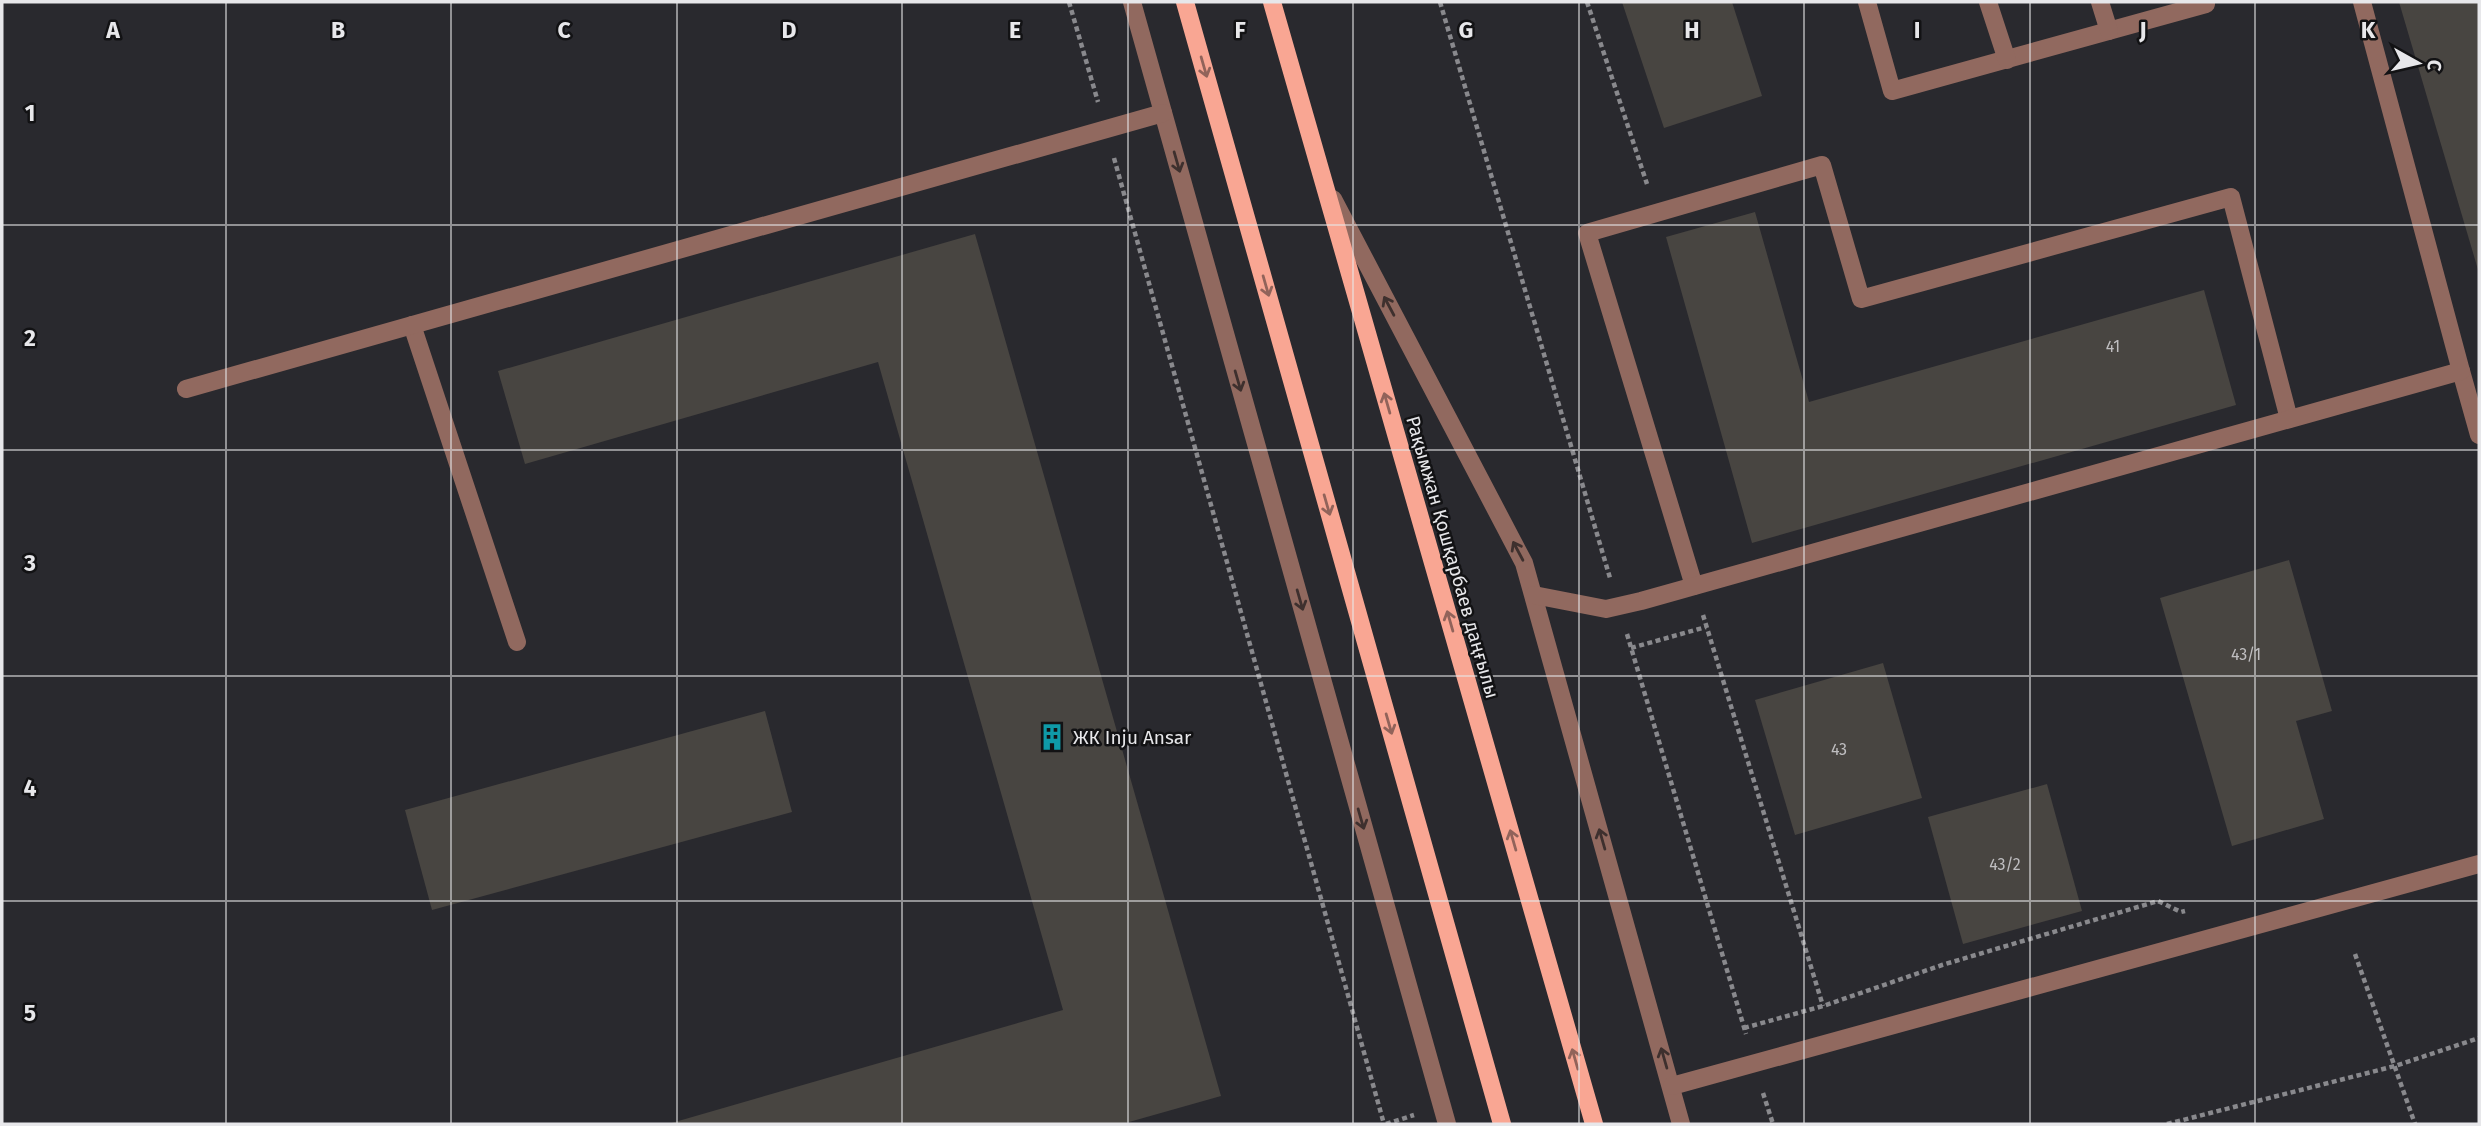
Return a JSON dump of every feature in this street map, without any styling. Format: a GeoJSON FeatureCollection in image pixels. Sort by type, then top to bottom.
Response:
{"type":"FeatureCollection","features":[{"type":"Feature","properties":{"kind":"main road"},"geometry":{"type":"LineString","coordinates":[[1185,2],[1502,1124]]}},
{"type":"Feature","properties":{"kind":"main road","name":"Рақымжан Қошқарбаев даңғылы"},"geometry":{"type":"LineString","coordinates":[[1272,2],[1594,1124]]}},
{"type":"Feature","properties":{"kind":"main road"},"geometry":{"type":"LineString","coordinates":[[1282,2],[1285,46]]}},
{"type":"Feature","properties":{"kind":"street"},"geometry":{"type":"LineString","coordinates":[[1132,2],[1447,1124]]}},
{"type":"Feature","properties":{"kind":"street"},"geometry":{"type":"LineString","coordinates":[[1867,2],[1892,92],[2209,3]]}},
{"type":"Feature","properties":{"kind":"street"},"geometry":{"type":"LineString","coordinates":[[1988,2],[2007,60]]}},
{"type":"Feature","properties":{"kind":"street"},"geometry":{"type":"LineString","coordinates":[[2100,2],[2109,31]]}},
{"type":"Feature","properties":{"kind":"street"},"geometry":{"type":"LineString","coordinates":[[2362,2],[2479,435]]}},
{"type":"Feature","properties":{"kind":"street"},"geometry":{"type":"LineString","coordinates":[[186,389],[1163,113]]}},
{"type":"Feature","properties":{"kind":"street"},"geometry":{"type":"LineString","coordinates":[[1694,586],[1587,233],[1822,165],[1861,299],[2231,197],[2289,419]]}},
{"type":"Feature","properties":{"kind":"street"},"geometry":{"type":"LineString","coordinates":[[1323,180],[1524,563],[1681,1124]]}},
{"type":"Feature","properties":{"kind":"street"},"geometry":{"type":"LineString","coordinates":[[412,325],[517,642]]}},
{"type":"Feature","properties":{"kind":"street"},"geometry":{"type":"LineString","coordinates":[[1534,595],[1606,610],[2461,371]]}},
{"type":"Feature","properties":{"kind":"street"},"geometry":{"type":"LineString","coordinates":[[1672,1087],[2479,864]]}},
{"type":"Feature","properties":{"kind":"path"},"geometry":{"type":"LineString","coordinates":[[1069,2],[1384,1124]]}},
{"type":"Feature","properties":{"kind":"path"},"geometry":{"type":"LineString","coordinates":[[1440,2],[1773,1124]]}},
{"type":"Feature","properties":{"kind":"path"},"geometry":{"type":"LineString","coordinates":[[1587,2],[1656,213]]}},
{"type":"Feature","properties":{"kind":"path"},"geometry":{"type":"LineString","coordinates":[[1694,586],[1823,1006]]}},
{"type":"Feature","properties":{"kind":"path"},"geometry":{"type":"LineString","coordinates":[[1631,648],[1706,627]]}},
{"type":"Feature","properties":{"kind":"path"},"geometry":{"type":"LineString","coordinates":[[1744,1028],[1823,1006],[1942,965],[2158,901],[2181,912],[2194,908]]}},
{"type":"Feature","properties":{"kind":"path"},"geometry":{"type":"LineString","coordinates":[[2355,954],[2415,1124]]}},
{"type":"Feature","properties":{"kind":"path"},"geometry":{"type":"LineString","coordinates":[[2167,1124],[2395,1066],[2479,1038]]}},
{"type":"Feature","properties":{"kind":"building"},"geometry":{"type":"Polygon","coordinates":[[[1622,2],[1732,2],[1762,96],[1664,128],[1622,2]]]}},
{"type":"Feature","properties":{"kind":"building"},"geometry":{"type":"Polygon","coordinates":[[[2399,2],[2479,2],[2479,273],[2399,2]]]}},
{"type":"Feature","properties":{"kind":"building"},"geometry":{"type":"Polygon","coordinates":[[[1755,212],[1809,402],[2204,290],[2236,405],[1752,543],[1666,237],[1755,212]]]}},
{"type":"Feature","properties":{"kind":"building","name":"ЖК Inju Ansar"},"geometry":{"type":"Polygon","coordinates":[[[975,234],[1221,1096],[1122,1124],[668,1124],[1063,1010],[878,362],[525,464],[498,371],[975,234]]]}},
{"type":"Feature","properties":{"kind":"building"},"geometry":{"type":"Polygon","coordinates":[[[2289,560],[2332,711],[2296,721],[2324,819],[2232,846],[2160,598],[2289,560]]]}},
{"type":"Feature","properties":{"kind":"building"},"geometry":{"type":"Polygon","coordinates":[[[1883,663],[1922,798],[1795,835],[1755,700],[1883,663]]]}},
{"type":"Feature","properties":{"kind":"building"},"geometry":{"type":"Polygon","coordinates":[[[765,711],[792,812],[432,910],[405,810],[765,711]]]}},
{"type":"Feature","properties":{"kind":"building"},"geometry":{"type":"Polygon","coordinates":[[[2047,784],[2082,911],[1963,944],[1928,817],[2047,784]]]}},
{"type":"Feature","properties":{"kind":"place","name":"ЖК Inju Ansar"},"geometry":{"type":"Point","coordinates":[1052,737]}}]}
